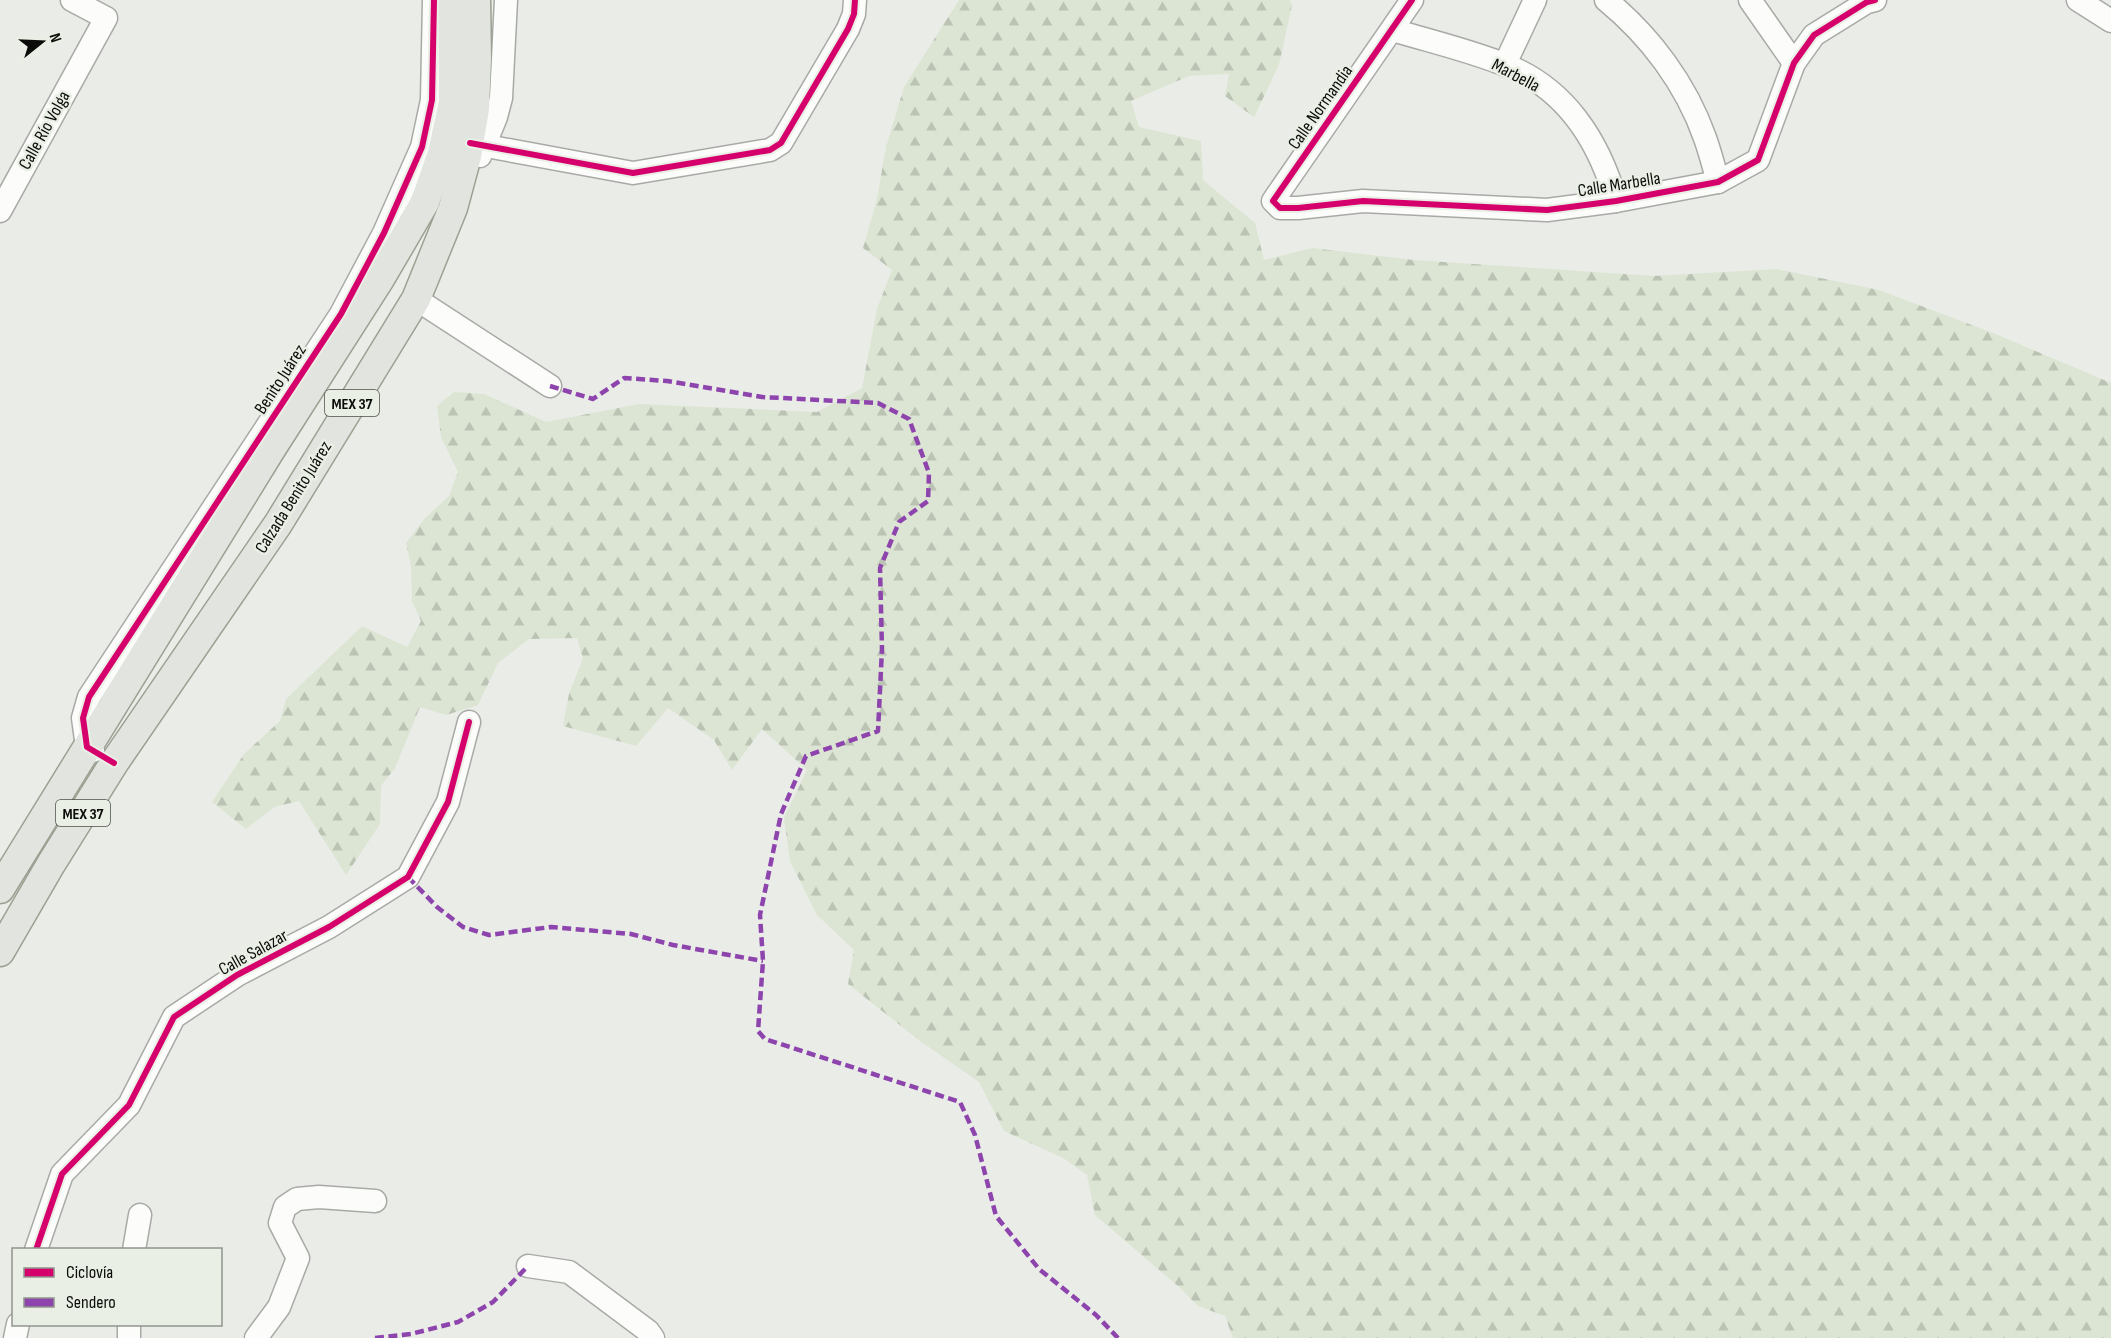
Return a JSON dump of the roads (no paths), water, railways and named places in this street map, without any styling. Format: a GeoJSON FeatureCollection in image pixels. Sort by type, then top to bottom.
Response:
{"type":"FeatureCollection","features":[{"type":"Feature","properties":{"kind":"main road","name":"MEX 37"},"geometry":{"type":"LineString","coordinates":[[0,889],[270,451],[380,279],[425,202],[442,153],[453,102],[452,0]]}},
{"type":"Feature","properties":{"kind":"main road","name":"Calzada Benito Juárez"},"geometry":{"type":"LineString","coordinates":[[0,952],[114,763],[278,524],[416,299],[478,144],[475,109],[476,0]]}},
{"type":"Feature","properties":{"kind":"main road"},"geometry":{"type":"LineString","coordinates":[[25,847],[51,864]]}},
{"type":"Feature","properties":{"kind":"street","name":"Calle Río Volga"},"geometry":{"type":"LineString","coordinates":[[0,211],[106,18],[72,0]]}},
{"type":"Feature","properties":{"kind":"street","name":"Benito Juárez"},"geometry":{"type":"LineString","coordinates":[[87,747],[83,717],[89,697],[341,314],[384,233],[422,147],[432,100],[434,0]]}},
{"type":"Feature","properties":{"kind":"street"},"geometry":{"type":"LineString","coordinates":[[506,0],[501,98],[478,144],[633,173],[771,150],[781,143],[848,29],[854,14],[855,0]]}},
{"type":"Feature","properties":{"kind":"street"},"geometry":{"type":"LineString","coordinates":[[1393,30],[1412,0]]}},
{"type":"Feature","properties":{"kind":"street"},"geometry":{"type":"LineString","coordinates":[[1505,64],[1535,0]]}},
{"type":"Feature","properties":{"kind":"street"},"geometry":{"type":"LineString","coordinates":[[1606,0],[1628,18],[1659,54],[1685,93],[1705,136],[1718,182]]}},
{"type":"Feature","properties":{"kind":"street"},"geometry":{"type":"LineString","coordinates":[[1750,0],[1794,63]]}},
{"type":"Feature","properties":{"kind":"street"},"geometry":{"type":"LineString","coordinates":[[2079,0],[2111,21]]}},
{"type":"Feature","properties":{"kind":"street","name":"Calle Marbella"},"geometry":{"type":"LineString","coordinates":[[1273,201],[1280,208],[1363,201],[1547,210],[1616,201],[1718,182],[1758,160],[1794,63],[1814,35],[1869,1]]}},
{"type":"Feature","properties":{"kind":"street","name":"Marbella"},"geometry":{"type":"LineString","coordinates":[[1393,30],[1505,64],[1536,82],[1562,102],[1595,144],[1608,172],[1616,201]]}},
{"type":"Feature","properties":{"kind":"street","name":"Calle Normandia"},"geometry":{"type":"LineString","coordinates":[[1273,201],[1393,30]]}},
{"type":"Feature","properties":{"kind":"street"},"geometry":{"type":"LineString","coordinates":[[416,299],[550,386]]}},
{"type":"Feature","properties":{"kind":"street","name":"Calle Salazar"},"geometry":{"type":"LineString","coordinates":[[37,1248],[62,1174],[129,1105],[174,1017],[237,975],[329,927],[408,877],[448,802],[468,722]]}},
{"type":"Feature","properties":{"kind":"street"},"geometry":{"type":"LineString","coordinates":[[87,747],[114,763]]}},
{"type":"Feature","properties":{"kind":"street"},"geometry":{"type":"LineString","coordinates":[[256,1338],[279,1307],[298,1258],[280,1223],[285,1207],[297,1199],[319,1197],[375,1201]]}},
{"type":"Feature","properties":{"kind":"street"},"geometry":{"type":"LineString","coordinates":[[134,1248],[140,1215]]}},
{"type":"Feature","properties":{"kind":"street"},"geometry":{"type":"LineString","coordinates":[[528,1266],[569,1272],[648,1331],[653,1338]]}}]}
